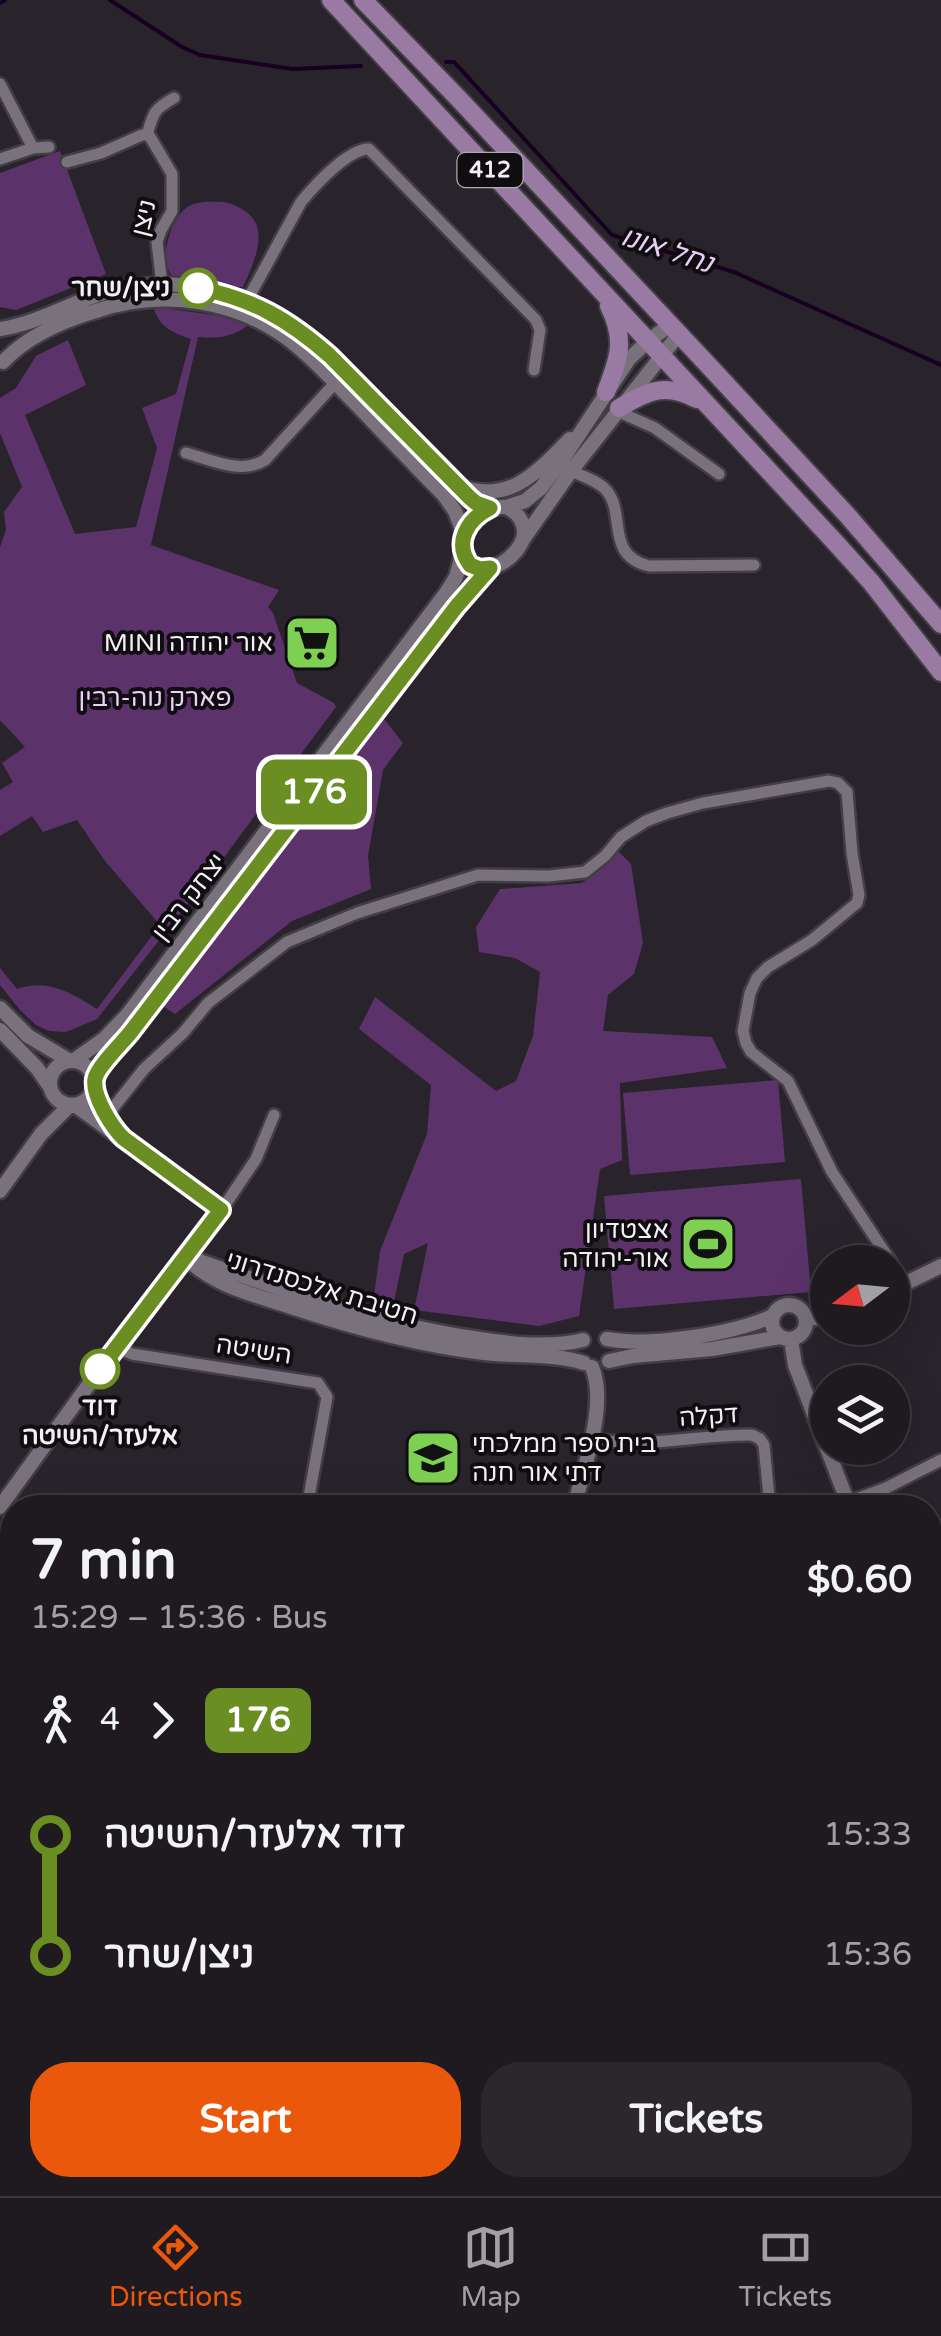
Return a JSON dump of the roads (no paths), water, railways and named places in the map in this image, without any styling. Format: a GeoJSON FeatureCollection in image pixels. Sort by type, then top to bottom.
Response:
{"type":"FeatureCollection","features":[{"type":"Feature","properties":{"kind":"main road","name":"412"},"geometry":{"type":"LineString","coordinates":[[331,0],[870,582],[941,672]]}},
{"type":"Feature","properties":{"kind":"main road","name":"412"},"geometry":{"type":"LineString","coordinates":[[363,0],[848,516],[941,624]]}},
{"type":"Feature","properties":{"kind":"main road"},"geometry":{"type":"LineString","coordinates":[[596,284],[616,319],[620,336],[616,365],[606,392]]}},
{"type":"Feature","properties":{"kind":"main road"},"geometry":{"type":"LineString","coordinates":[[618,410],[661,389],[680,391],[710,407]]}},
{"type":"Feature","properties":{"kind":"street"},"geometry":{"type":"LineString","coordinates":[[0,84],[33,148]]}},
{"type":"Feature","properties":{"kind":"street"},"geometry":{"type":"LineString","coordinates":[[67,162],[101,154],[147,135],[157,108],[174,98]]}},
{"type":"Feature","properties":{"kind":"street","name":"ניצן"},"geometry":{"type":"LineString","coordinates":[[147,135],[172,174],[172,211],[157,242],[162,285]]}},
{"type":"Feature","properties":{"kind":"street"},"geometry":{"type":"LineString","coordinates":[[0,160],[33,148],[49,148]]}},
{"type":"Feature","properties":{"kind":"street"},"geometry":{"type":"LineString","coordinates":[[243,307],[310,190],[356,150],[369,149],[536,320],[540,330],[534,370]]}},
{"type":"Feature","properties":{"kind":"street"},"geometry":{"type":"LineString","coordinates":[[0,329],[27,324],[111,290],[162,285],[198,288],[280,318],[318,346],[476,503],[518,514],[524,533],[522,541]]}},
{"type":"Feature","properties":{"kind":"street"},"geometry":{"type":"LineString","coordinates":[[2,364],[18,346],[39,334],[79,316],[126,302],[182,300],[243,307],[292,343],[335,383],[443,494],[464,534],[466,562],[474,568],[490,568],[506,560],[522,541],[618,410],[654,349],[675,330]]}},
{"type":"Feature","properties":{"kind":"street"},"geometry":{"type":"LineString","coordinates":[[0,337],[5,347],[2,364]]}},
{"type":"Feature","properties":{"kind":"street"},"geometry":{"type":"LineString","coordinates":[[464,534],[475,516],[524,501],[541,488],[629,360],[654,349]]}},
{"type":"Feature","properties":{"kind":"street"},"geometry":{"type":"LineString","coordinates":[[186,453],[241,468],[258,464],[335,383]]}},
{"type":"Feature","properties":{"kind":"street"},"geometry":{"type":"LineString","coordinates":[[618,410],[655,428],[720,474]]}},
{"type":"Feature","properties":{"kind":"street"},"geometry":{"type":"LineString","coordinates":[[453,483],[484,492],[519,484],[541,468],[591,416]]}},
{"type":"Feature","properties":{"kind":"street"},"geometry":{"type":"LineString","coordinates":[[571,470],[606,490],[620,541],[638,563],[754,565]]}},
{"type":"Feature","properties":{"kind":"street","name":"יצחק רבין"},"geometry":{"type":"LineString","coordinates":[[72,1061],[104,1039],[128,1014],[225,888],[446,593],[456,577],[463,552]]}},
{"type":"Feature","properties":{"kind":"street","name":"יצחק רבין"},"geometry":{"type":"LineString","coordinates":[[94,1083],[98,1070],[460,600],[490,568]]}},
{"type":"Feature","properties":{"kind":"street"},"geometry":{"type":"LineString","coordinates":[[99,1116],[112,1108],[208,1004],[286,942],[357,913],[478,876],[585,872],[622,838],[646,821],[667,813],[829,780],[847,792],[857,903],[757,978],[743,1031],[750,1052],[788,1081],[832,1172],[880,1245]]}},
{"type":"Feature","properties":{"kind":"street"},"geometry":{"type":"LineString","coordinates":[[0,1008],[28,1036],[88,1069],[99,1116]]}},
{"type":"Feature","properties":{"kind":"street"},"geometry":{"type":"LineString","coordinates":[[0,1030],[37,1068],[59,1101],[99,1116],[221,1210]]}},
{"type":"Feature","properties":{"kind":"street"},"geometry":{"type":"LineString","coordinates":[[41,1134],[48,1114],[50,1079],[58,1065],[72,1061]]}},
{"type":"Feature","properties":{"kind":"street"},"geometry":{"type":"LineString","coordinates":[[0,1191],[41,1134],[72,1105],[87,1099],[94,1083]]}},
{"type":"Feature","properties":{"kind":"street"},"geometry":{"type":"LineString","coordinates":[[8,1495],[221,1210],[256,1159],[274,1114]]}},
{"type":"Feature","properties":{"kind":"street","name":"חטיבת אלכסנדרוני"},"geometry":{"type":"LineString","coordinates":[[184,1256],[308,1299],[402,1324],[485,1340],[554,1345],[583,1340]]}},
{"type":"Feature","properties":{"kind":"street","name":"חטיבת אלכסנדרוני"},"geometry":{"type":"LineString","coordinates":[[184,1256],[196,1268],[226,1285],[349,1325],[483,1353],[598,1364],[785,1338]]}},
{"type":"Feature","properties":{"kind":"street"},"geometry":{"type":"LineString","coordinates":[[910,1282],[941,1266]]}},
{"type":"Feature","properties":{"kind":"street"},"geometry":{"type":"LineString","coordinates":[[598,1364],[579,1354],[583,1340],[592,1334],[629,1341],[721,1333],[743,1328],[791,1306],[800,1310],[806,1320]]}},
{"type":"Feature","properties":{"kind":"street"},"geometry":{"type":"LineString","coordinates":[[773,1316],[773,1328],[785,1338],[845,1495]]}},
{"type":"Feature","properties":{"kind":"street"},"geometry":{"type":"LineString","coordinates":[[806,1320],[810,1319]]}},
{"type":"Feature","properties":{"kind":"street"},"geometry":{"type":"LineString","coordinates":[[785,1338],[801,1334],[806,1320]]}},
{"type":"Feature","properties":{"kind":"street"},"geometry":{"type":"LineString","coordinates":[[577,1495],[595,1415],[598,1364],[612,1347],[607,1338]]}},
{"type":"Feature","properties":{"kind":"street","name":"השיטה"},"geometry":{"type":"LineString","coordinates":[[116,1346],[132,1354],[318,1383],[327,1397],[309,1495]]}},
{"type":"Feature","properties":{"kind":"street","name":"דקלה"},"geometry":{"type":"LineString","coordinates":[[591,1438],[649,1443],[752,1435],[764,1445],[769,1495]]}},
{"type":"Feature","properties":{"kind":"street"},"geometry":{"type":"LineString","coordinates":[[871,1495],[941,1460]]}},
{"type":"Feature","properties":{"kind":"waterway","name":"נחל אונו"},"geometry":{"type":"LineString","coordinates":[[0,3],[5,0]]}},
{"type":"Feature","properties":{"kind":"waterway","name":"נחל אונו"},"geometry":{"type":"LineString","coordinates":[[110,0],[200,55],[292,69],[361,66]]}},
{"type":"Feature","properties":{"kind":"waterway","name":"נחל אונו"},"geometry":{"type":"LineString","coordinates":[[446,62],[454,62],[612,235],[734,272],[941,365]]}},
{"type":"Feature","properties":{"kind":"place","name":"ניצן/שחר"},"geometry":{"type":"Point","coordinates":[198,288]}},
{"type":"Feature","properties":{"kind":"place","name":"MINI אור יהודה"},"geometry":{"type":"Point","coordinates":[312,643]}},
{"type":"Feature","properties":{"kind":"place","name":"אצטדיון אור-יהודה"},"geometry":{"type":"Point","coordinates":[708,1244]}},
{"type":"Feature","properties":{"kind":"place","name":"דוד אלעזר/השיטה"},"geometry":{"type":"Point","coordinates":[100,1369]}},
{"type":"Feature","properties":{"kind":"place","name":"בית ספר ממלכתי דתי אור חנה"},"geometry":{"type":"Point","coordinates":[433,1458]}},
{"type":"Feature","properties":{"kind":"park label","name":"פארק נוה-רבין"},"geometry":{"type":"Point","coordinates":[155,698]}}]}
